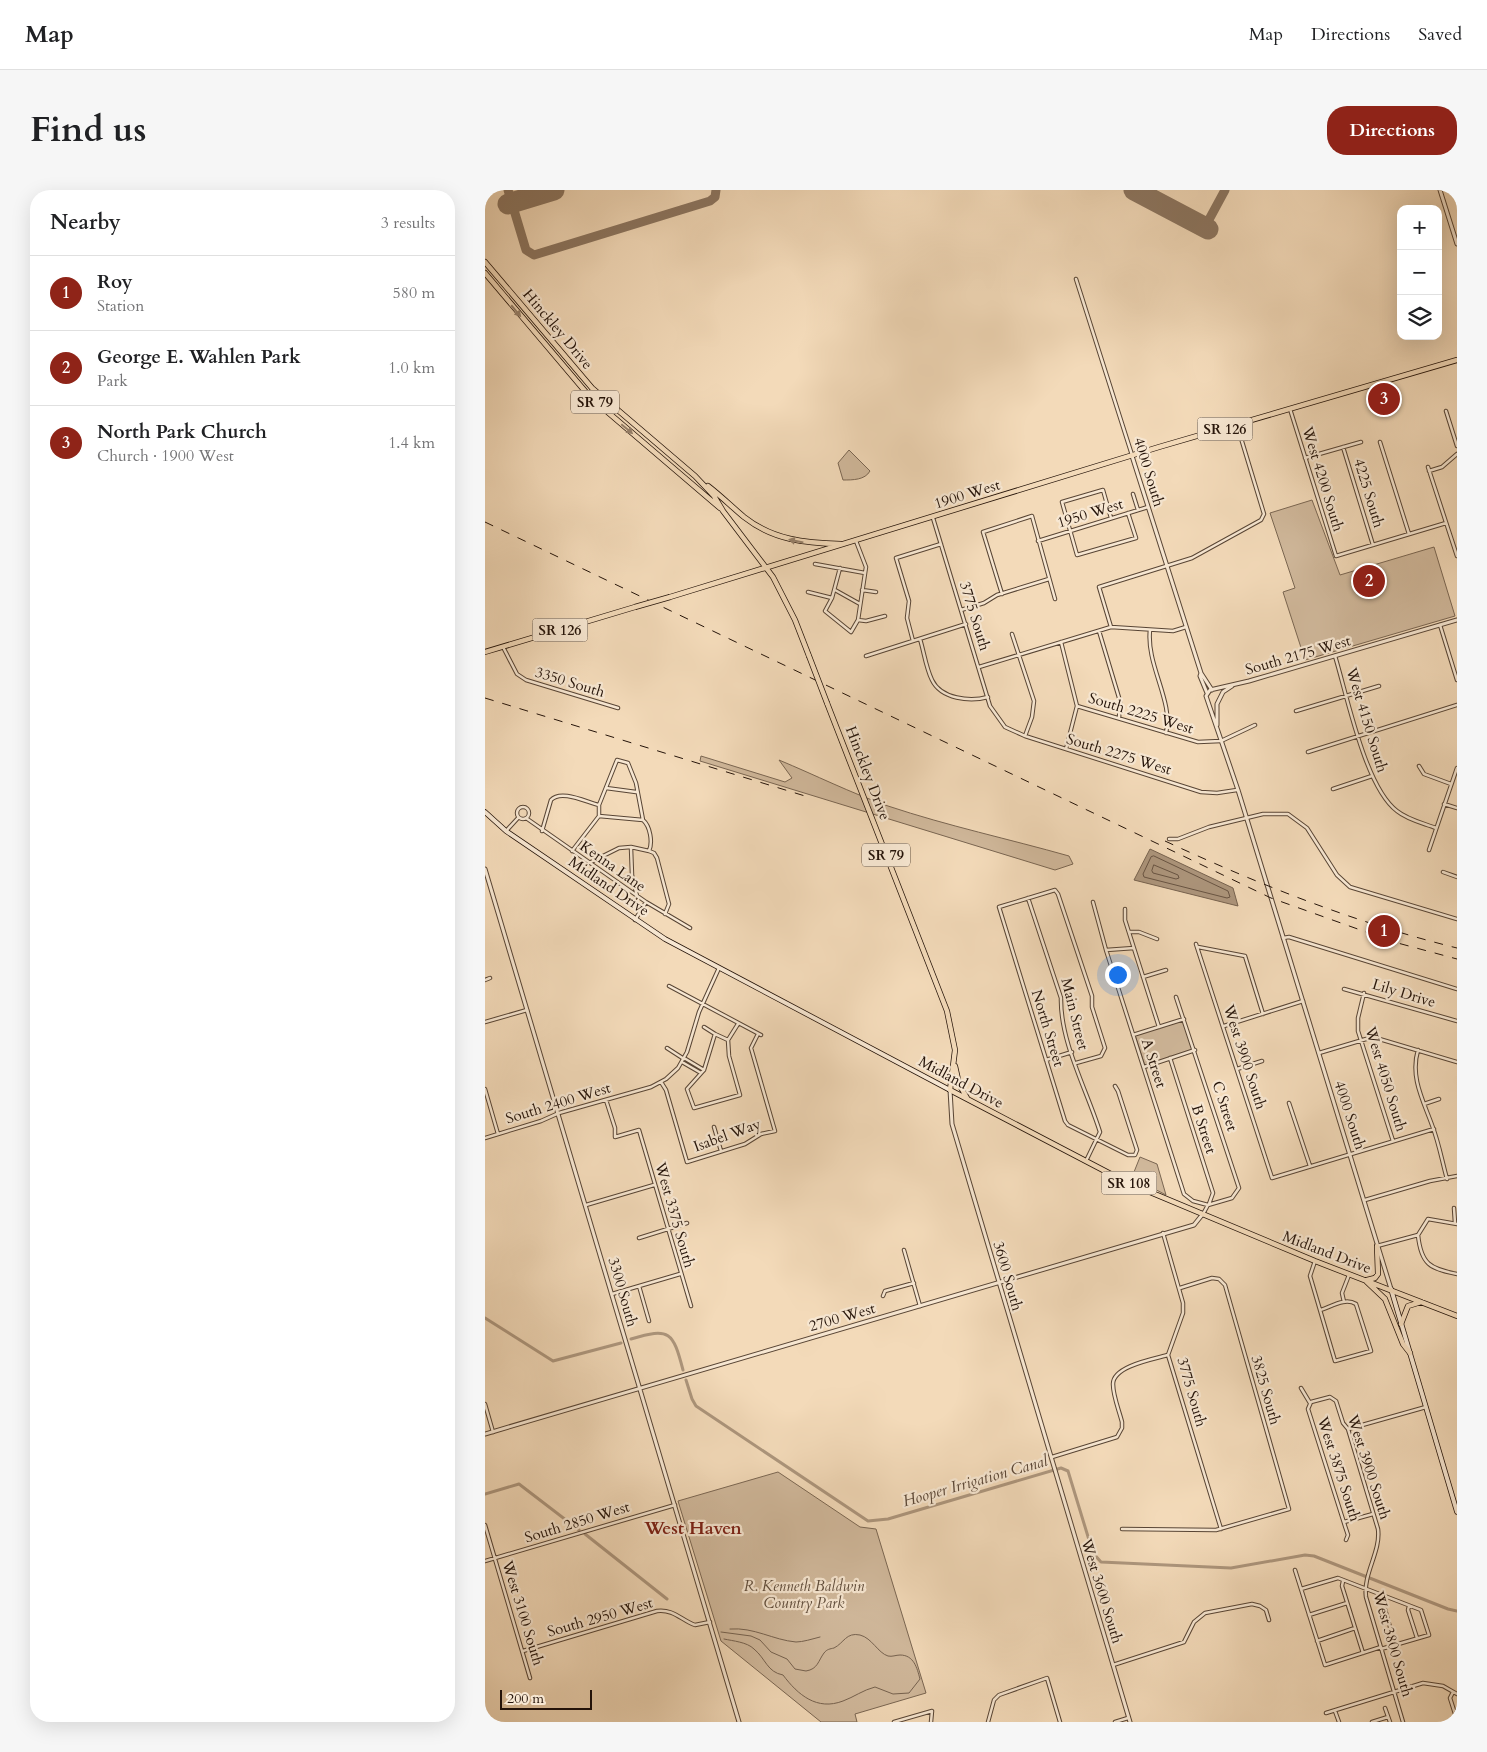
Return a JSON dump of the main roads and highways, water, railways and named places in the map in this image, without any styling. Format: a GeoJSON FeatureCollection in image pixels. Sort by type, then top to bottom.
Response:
{"type":"FeatureCollection","features":[{"type":"Feature","properties":{"kind":"main road","name":"Hinckley Drive"},"geometry":{"type":"LineString","coordinates":[[485,262],[592,388],[695,476],[714,496],[766,568],[785,598],[947,1010],[952,1028],[954,1064],[950,1090]]}},
{"type":"Feature","properties":{"kind":"main road","name":"Hinckley Drive"},"geometry":{"type":"LineString","coordinates":[[485,273],[590,397],[723,511]]}},
{"type":"Feature","properties":{"kind":"main road","name":"1900 West"},"geometry":{"type":"LineString","coordinates":[[485,652],[933,518],[1132,456],[1457,360]]}},
{"type":"Feature","properties":{"kind":"main road"},"geometry":{"type":"LineString","coordinates":[[695,476],[745,517],[767,531],[807,543],[844,544]]}},
{"type":"Feature","properties":{"kind":"main road","name":"Midland Drive"},"geometry":{"type":"LineString","coordinates":[[485,812],[506,831],[665,939],[1086,1162],[1202,1215],[1349,1275],[1391,1289],[1457,1316]]}},
{"type":"Feature","properties":{"kind":"main road"},"geometry":{"type":"LineString","coordinates":[[954,1064],[959,1084],[968,1100]]}},
{"type":"Feature","properties":{"kind":"main road"},"geometry":{"type":"LineString","coordinates":[[1365,1280],[1375,1278],[1378,1274],[1377,1246]]}},
{"type":"Feature","properties":{"kind":"main road"},"geometry":{"type":"LineString","coordinates":[[1365,1280],[1385,1299],[1403,1344],[1410,1354]]}},
{"type":"Feature","properties":{"kind":"main road","name":"4000 South"},"geometry":{"type":"LineString","coordinates":[[1391,1289],[1457,1512]]}},
{"type":"Feature","properties":{"kind":"main road"},"geometry":{"type":"LineString","coordinates":[[1401,1324],[1408,1306],[1423,1302]]}},
{"type":"Feature","properties":{"kind":"water"},"geometry":{"type":"Polygon","coordinates":[[[1150,849],[1233,888],[1238,906],[1134,880],[1150,849]]]}},
{"type":"Feature","properties":{"kind":"waterway","name":"Hooper Irrigation Canal"},"geometry":{"type":"LineString","coordinates":[[485,1318],[553,1361],[621,1343]]}},
{"type":"Feature","properties":{"kind":"waterway","name":"Hooper Irrigation Canal"},"geometry":{"type":"LineString","coordinates":[[631,1339],[654,1333],[668,1336],[676,1347],[683,1370]]}},
{"type":"Feature","properties":{"kind":"waterway","name":"Hooper Irrigation Canal"},"geometry":{"type":"LineString","coordinates":[[686,1380],[696,1406],[868,1521],[888,1519],[1061,1468],[1068,1471],[1093,1553],[1101,1562],[1231,1568],[1305,1555],[1314,1556],[1457,1611]]}},
{"type":"Feature","properties":{"kind":"waterway"},"geometry":{"type":"LineString","coordinates":[[485,1494],[519,1484],[579,1530]]}},
{"type":"Feature","properties":{"kind":"waterway"},"geometry":{"type":"LineString","coordinates":[[585,1534],[667,1599]]}},
{"type":"Feature","properties":{"kind":"waterway"},"geometry":{"type":"LineString","coordinates":[[730,1629],[747,1630],[796,1642],[820,1637]]}},
{"type":"Feature","properties":{"kind":"waterway"},"geometry":{"type":"LineString","coordinates":[[721,1632],[751,1636],[760,1640],[771,1652],[787,1659],[795,1669],[806,1671],[815,1667],[826,1651],[837,1646],[848,1636],[860,1635],[868,1639],[888,1656],[900,1655],[909,1657],[914,1663],[920,1679],[909,1693],[893,1694],[875,1687],[843,1701],[825,1704],[802,1695],[783,1675],[773,1671],[758,1653],[748,1645],[724,1639]]}},
{"type":"Feature","properties":{"kind":"railway"},"geometry":{"type":"LineString","coordinates":[[485,522],[1271,898],[1394,942],[1457,959]]}},
{"type":"Feature","properties":{"kind":"railway"},"geometry":{"type":"LineString","coordinates":[[485,698],[805,796]]}},
{"type":"Feature","properties":{"kind":"railway"},"geometry":{"type":"LineString","coordinates":[[1165,841],[1236,873],[1309,902],[1382,927],[1457,948]]}},
{"type":"Feature","properties":{"kind":"place","name":"North Park Church"},"geometry":{"type":"Point","coordinates":[1384,399]}},
{"type":"Feature","properties":{"kind":"place","name":"George E. Wahlen Park"},"geometry":{"type":"Point","coordinates":[1369,581]}},
{"type":"Feature","properties":{"kind":"place","name":"Roy"},"geometry":{"type":"Point","coordinates":[1384,931]}},
{"type":"Feature","properties":{"kind":"district","name":"West Haven"},"geometry":{"type":"Point","coordinates":[693,1528]}},
{"type":"Feature","properties":{"kind":"park label","name":"R. Kenneth Baldwin Country Park"},"geometry":{"type":"Point","coordinates":[804,1594]}}]}
